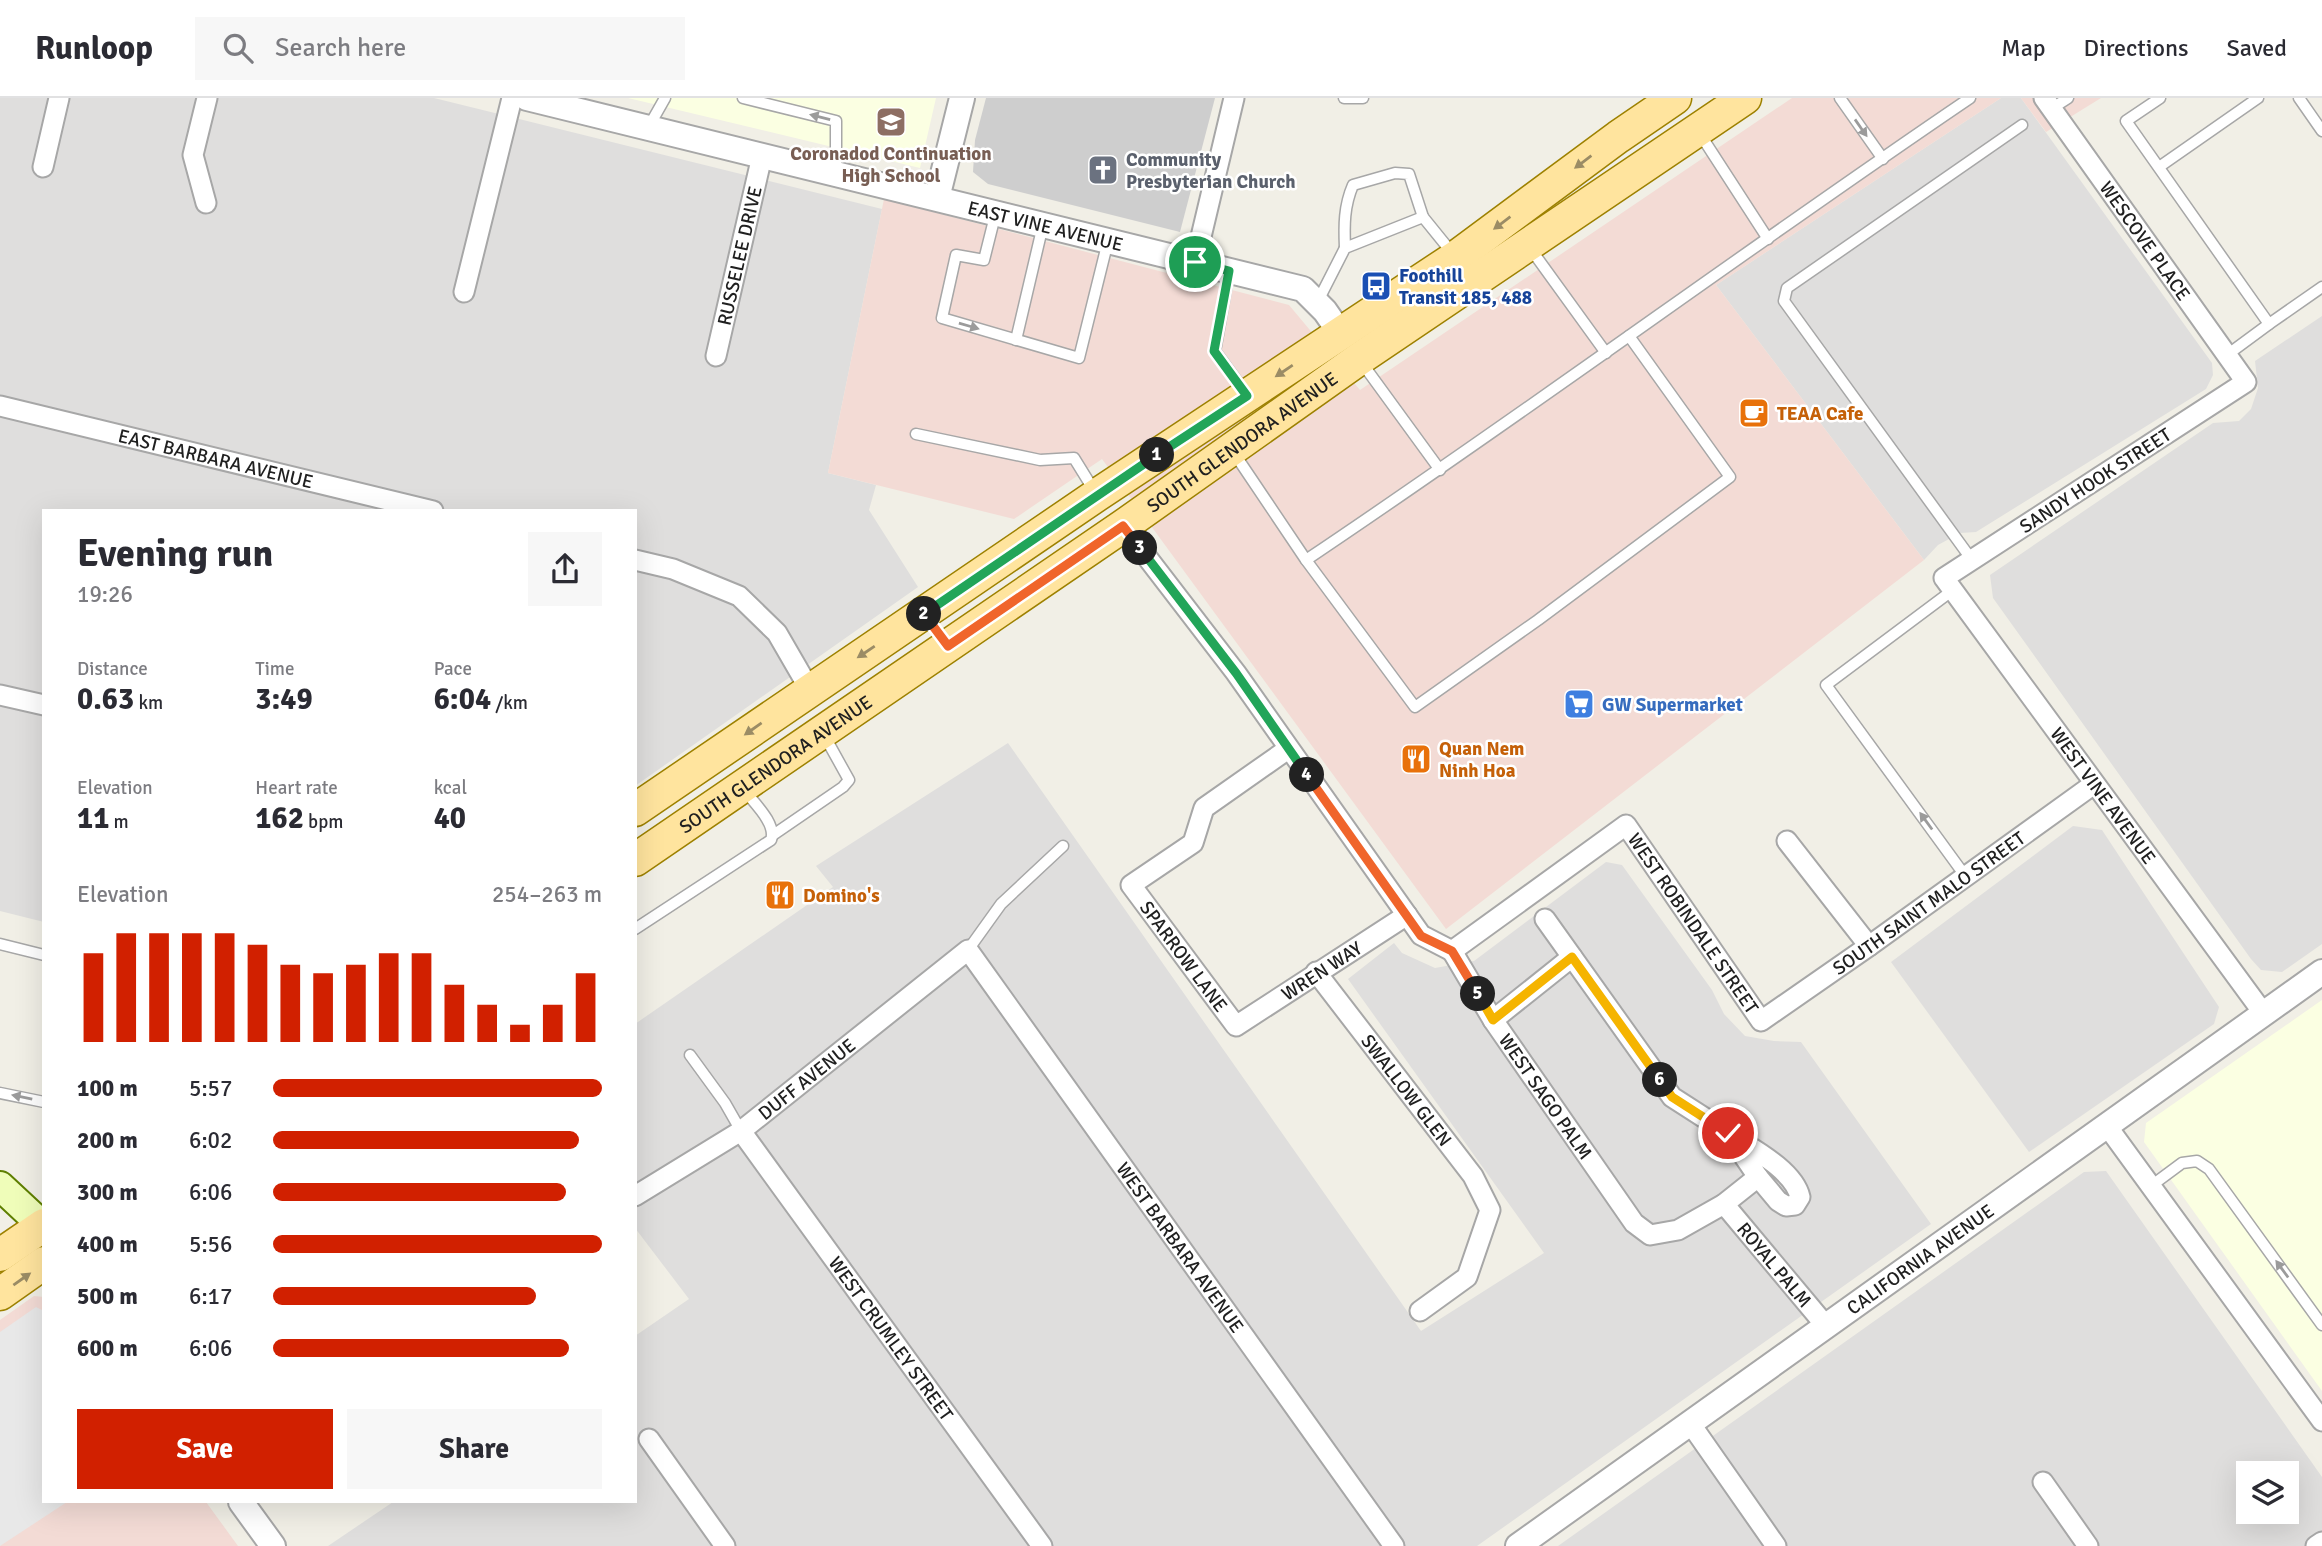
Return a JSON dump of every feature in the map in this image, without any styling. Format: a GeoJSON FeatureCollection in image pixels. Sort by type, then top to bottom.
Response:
{"type":"FeatureCollection","features":[{"type":"Feature","properties":{"kind":"main road","name":"SOUTH GLENDORA AVENUE"},"geometry":{"type":"LineString","coordinates":[[637,809],[1097,495],[1456,257],[1675,98]]}},
{"type":"Feature","properties":{"kind":"main road","name":"SOUTH GLENDORA AVENUE"},"geometry":{"type":"LineString","coordinates":[[637,859],[1123,526],[1359,359],[1745,98]]}},
{"type":"Feature","properties":{"kind":"main road"},"geometry":{"type":"LineString","coordinates":[[923,614],[948,646]]}},
{"type":"Feature","properties":{"kind":"main road"},"geometry":{"type":"LineString","coordinates":[[0,1186],[42,1225]]}},
{"type":"Feature","properties":{"kind":"main road"},"geometry":{"type":"LineString","coordinates":[[0,1255],[42,1227]]}},
{"type":"Feature","properties":{"kind":"main road"},"geometry":{"type":"LineString","coordinates":[[0,1294],[42,1264]]}},
{"type":"Feature","properties":{"kind":"street"},"geometry":{"type":"LineString","coordinates":[[43,167],[59,98]]}},
{"type":"Feature","properties":{"kind":"street"},"geometry":{"type":"LineString","coordinates":[[206,203],[193,155],[207,98]]}},
{"type":"Feature","properties":{"kind":"street"},"geometry":{"type":"LineString","coordinates":[[464,292],[512,98]]}},
{"type":"Feature","properties":{"kind":"street","name":"EAST VINE AVENUE"},"geometry":{"type":"LineString","coordinates":[[527,98],[1303,289],[1340,334]]}},
{"type":"Feature","properties":{"kind":"street"},"geometry":{"type":"LineString","coordinates":[[937,198],[962,98]]}},
{"type":"Feature","properties":{"kind":"street"},"geometry":{"type":"LineString","coordinates":[[1195,262],[1234,98]]}},
{"type":"Feature","properties":{"kind":"street","name":"WESCOVE PLACE"},"geometry":{"type":"LineString","coordinates":[[2054,102],[2246,382]]}},
{"type":"Feature","properties":{"kind":"street","name":"RUSSELEE DRIVE"},"geometry":{"type":"LineString","coordinates":[[716,356],[762,156]]}},
{"type":"Feature","properties":{"kind":"street","name":"SANDY HOOK STREET"},"geometry":{"type":"LineString","coordinates":[[1948,584],[1972,560],[2246,382]]}},
{"type":"Feature","properties":{"kind":"street","name":"EAST BARBARA AVENUE"},"geometry":{"type":"LineString","coordinates":[[0,406],[425,509]]}},
{"type":"Feature","properties":{"kind":"street"},"geometry":{"type":"LineString","coordinates":[[1123,526],[1219,651],[1421,936],[1452,951]]}},
{"type":"Feature","properties":{"kind":"street"},"geometry":{"type":"LineString","coordinates":[[637,560],[673,569],[739,596],[777,633],[810,690]]}},
{"type":"Feature","properties":{"kind":"street","name":"WEST VINE AVENUE"},"geometry":{"type":"LineString","coordinates":[[1948,584],[2264,1014]]}},
{"type":"Feature","properties":{"kind":"street"},"geometry":{"type":"LineString","coordinates":[[0,695],[42,705]]}},
{"type":"Feature","properties":{"kind":"street","name":"SPARROW LANE"},"geometry":{"type":"LineString","coordinates":[[1236,1026],[1131,885],[1193,843],[1205,808],[1288,749]]}},
{"type":"Feature","properties":{"kind":"street","name":"SOUTH SAINT MALO STREET"},"geometry":{"type":"LineString","coordinates":[[1761,1021],[1869,947],[2094,784]]}},
{"type":"Feature","properties":{"kind":"street","name":"WEST ROBINDALE STREET"},"geometry":{"type":"LineString","coordinates":[[1452,951],[1626,825],[1761,1021]]}},
{"type":"Feature","properties":{"kind":"street"},"geometry":{"type":"LineString","coordinates":[[1787,841],[1869,947]]}},
{"type":"Feature","properties":{"kind":"street","name":"WREN WAY"},"geometry":{"type":"LineString","coordinates":[[1236,1026],[1406,915]]}},
{"type":"Feature","properties":{"kind":"street"},"geometry":{"type":"LineString","coordinates":[[1545,919],[1672,1097],[1728,1133],[1775,1164],[1798,1188],[1800,1197],[1795,1205],[1786,1206],[1778,1201],[1728,1133]]}},
{"type":"Feature","properties":{"kind":"street","name":"DUFF AVENUE"},"geometry":{"type":"LineString","coordinates":[[637,1195],[741,1131],[968,950]]}},
{"type":"Feature","properties":{"kind":"street","name":"WEST BARBARA AVENUE"},"geometry":{"type":"LineString","coordinates":[[968,950],[1394,1546]]}},
{"type":"Feature","properties":{"kind":"street","name":"WEST SAGO PALM"},"geometry":{"type":"LineString","coordinates":[[1452,951],[1493,1020],[1634,1223],[1650,1235],[1678,1230],[1724,1204]]}},
{"type":"Feature","properties":{"kind":"street"},"geometry":{"type":"LineString","coordinates":[[1493,1020],[1572,957]]}},
{"type":"Feature","properties":{"kind":"street","name":"SWALLOW GLEN"},"geometry":{"type":"LineString","coordinates":[[1316,972],[1473,1176],[1490,1210],[1467,1277],[1420,1311]]}},
{"type":"Feature","properties":{"kind":"street","name":"CALIFORNIA AVENUE"},"geometry":{"type":"LineString","coordinates":[[1518,1546],[2322,972]]}},
{"type":"Feature","properties":{"kind":"street"},"geometry":{"type":"LineString","coordinates":[[2107,1126],[2322,1421]]}},
{"type":"Feature","properties":{"kind":"street","name":"WEST CRUMLEY STREET"},"geometry":{"type":"LineString","coordinates":[[741,1131],[1042,1546]]}},
{"type":"Feature","properties":{"kind":"street"},"geometry":{"type":"LineString","coordinates":[[1724,1204],[1758,1177]]}},
{"type":"Feature","properties":{"kind":"street","name":"ROYAL PALM"},"geometry":{"type":"LineString","coordinates":[[1724,1204],[1826,1326]]}},
{"type":"Feature","properties":{"kind":"street"},"geometry":{"type":"LineString","coordinates":[[1690,1423],[1776,1546]]}},
{"type":"Feature","properties":{"kind":"street"},"geometry":{"type":"LineString","coordinates":[[649,1439],[725,1546]]}},
{"type":"Feature","properties":{"kind":"street"},"geometry":{"type":"LineString","coordinates":[[2043,1482],[2088,1546]]}},
{"type":"Feature","properties":{"kind":"street"},"geometry":{"type":"LineString","coordinates":[[242,1503],[273,1546]]}},
{"type":"Feature","properties":{"kind":"street"},"geometry":{"type":"LineString","coordinates":[[2316,1546],[2322,1542]]}},
{"type":"Feature","properties":{"kind":"lane"},"geometry":{"type":"LineString","coordinates":[[649,128],[666,98]]}},
{"type":"Feature","properties":{"kind":"lane"},"geometry":{"type":"LineString","coordinates":[[743,98],[836,121],[836,173]]}},
{"type":"Feature","properties":{"kind":"lane"},"geometry":{"type":"LineString","coordinates":[[1344,98],[1363,98]]}},
{"type":"Feature","properties":{"kind":"lane"},"geometry":{"type":"LineString","coordinates":[[1839,98],[1883,159]]}},
{"type":"Feature","properties":{"kind":"lane"},"geometry":{"type":"LineString","coordinates":[[1306,560],[1440,470],[1970,98]]}},
{"type":"Feature","properties":{"kind":"lane"},"geometry":{"type":"LineString","coordinates":[[2160,98],[2126,121],[2269,324]]}},
{"type":"Feature","properties":{"kind":"lane"},"geometry":{"type":"LineString","coordinates":[[2159,167],[2258,98]]}},
{"type":"Feature","properties":{"kind":"lane"},"geometry":{"type":"LineString","coordinates":[[2299,98],[2322,131]]}},
{"type":"Feature","properties":{"kind":"lane"},"geometry":{"type":"LineString","coordinates":[[1972,560],[1792,313],[1784,298],[1787,288],[2022,125]]}},
{"type":"Feature","properties":{"kind":"lane"},"geometry":{"type":"LineString","coordinates":[[1697,131],[1768,239]]}},
{"type":"Feature","properties":{"kind":"lane"},"geometry":{"type":"LineString","coordinates":[[1317,303],[1345,248],[1343,224],[1346,200],[1353,185],[1395,173],[1409,174],[1423,217],[1456,257]]}},
{"type":"Feature","properties":{"kind":"lane"},"geometry":{"type":"LineString","coordinates":[[996,212],[984,260],[956,255],[943,318],[1079,358],[1108,240]]}},
{"type":"Feature","properties":{"kind":"lane"},"geometry":{"type":"LineString","coordinates":[[1345,248],[1423,217]]}},
{"type":"Feature","properties":{"kind":"lane"},"geometry":{"type":"LineString","coordinates":[[1016,340],[1043,224]]}},
{"type":"Feature","properties":{"kind":"lane"},"geometry":{"type":"LineString","coordinates":[[1528,245],[1606,353]]}},
{"type":"Feature","properties":{"kind":"lane"},"geometry":{"type":"LineString","coordinates":[[1229,271],[1214,351],[1247,396]]}},
{"type":"Feature","properties":{"kind":"lane"},"geometry":{"type":"LineString","coordinates":[[2227,355],[2322,286]]}},
{"type":"Feature","properties":{"kind":"lane"},"geometry":{"type":"LineString","coordinates":[[1232,449],[1306,560],[1415,707],[1538,620],[1730,477],[1629,336]]}},
{"type":"Feature","properties":{"kind":"lane"},"geometry":{"type":"LineString","coordinates":[[1359,359],[1440,470]]}},
{"type":"Feature","properties":{"kind":"lane"},"geometry":{"type":"LineString","coordinates":[[916,434],[1040,460],[1074,458],[1097,495]]}},
{"type":"Feature","properties":{"kind":"lane"},"geometry":{"type":"LineString","coordinates":[[1948,584],[1826,685],[1966,877]]}},
{"type":"Feature","properties":{"kind":"lane"},"geometry":{"type":"LineString","coordinates":[[637,928],[771,840],[773,835],[844,787],[849,780],[822,732]]}},
{"type":"Feature","properties":{"kind":"lane"},"geometry":{"type":"LineString","coordinates":[[742,786],[770,825],[773,835]]}},
{"type":"Feature","properties":{"kind":"lane"},"geometry":{"type":"LineString","coordinates":[[968,950],[1001,904],[1063,846]]}},
{"type":"Feature","properties":{"kind":"lane"},"geometry":{"type":"LineString","coordinates":[[0,944],[42,954]]}},
{"type":"Feature","properties":{"kind":"lane"},"geometry":{"type":"LineString","coordinates":[[690,1055],[741,1131]]}},
{"type":"Feature","properties":{"kind":"lane"},"geometry":{"type":"LineString","coordinates":[[0,1093],[42,1101]]}},
{"type":"Feature","properties":{"kind":"lane"},"geometry":{"type":"LineString","coordinates":[[2151,1186],[2182,1163],[2197,1161],[2209,1169],[2322,1325]]}},
{"type":"Feature","properties":{"kind":"shaded area"},"geometry":{"type":"Polygon","coordinates":[[[0,98],[434,98],[882,209],[828,473],[876,485],[869,510],[918,587],[637,785],[637,509],[42,509],[42,922],[0,911],[0,98]]]}},
{"type":"Feature","properties":{"kind":"shaded area"},"geometry":{"type":"Polygon","coordinates":[[[628,98],[936,98],[920,168],[628,98]]]}},
{"type":"Feature","properties":{"kind":"shaded area"},"geometry":{"type":"Polygon","coordinates":[[[986,98],[1215,98],[1180,232],[988,184],[973,172],[975,140],[986,98]]]}},
{"type":"Feature","properties":{"kind":"shaded area"},"geometry":{"type":"Polygon","coordinates":[[[1792,98],[2001,98],[1716,285],[1924,560],[1446,929],[1102,459],[1014,519],[828,473],[884,199],[1289,305],[1360,390],[1792,98]]]}},
{"type":"Feature","properties":{"kind":"shaded area"},"geometry":{"type":"Polygon","coordinates":[[[2001,98],[2021,98],[2212,363],[2213,375],[2206,389],[1976,532],[1960,533],[1938,545],[1924,560],[1716,285],[2001,98]]]}},
{"type":"Feature","properties":{"kind":"shaded area"},"geometry":{"type":"Polygon","coordinates":[[[2021,98],[2101,98],[2046,132],[2021,98]]]}},
{"type":"Feature","properties":{"kind":"shaded area"},"geometry":{"type":"Polygon","coordinates":[[[2322,316],[2322,944],[2282,972],[2261,970],[2251,959],[1993,598],[1990,575],[2213,423],[2239,421],[2251,409],[2258,388],[2255,361],[2322,316]]]}},
{"type":"Feature","properties":{"kind":"shaded area"},"geometry":{"type":"Polygon","coordinates":[[[1008,743],[1421,1331],[1544,1253],[1348,979],[1394,943],[1402,953],[1435,968],[1474,961],[1606,862],[1622,865],[1712,990],[1724,1014],[1745,1036],[1801,1042],[1931,1224],[1477,1546],[328,1546],[392,1503],[637,1503],[637,1335],[689,1299],[637,1231],[637,1023],[833,887],[816,866],[1008,743]]]}},
{"type":"Feature","properties":{"kind":"shaded area"},"geometry":{"type":"Polygon","coordinates":[[[2073,826],[2102,830],[2219,1007],[2214,1024],[2029,1152],[1891,962],[2073,826]]]}},
{"type":"Feature","properties":{"kind":"shaded area"},"geometry":{"type":"Polygon","coordinates":[[[2322,1000],[2322,1391],[2144,1142],[2146,1123],[2322,1000]]]}},
{"type":"Feature","properties":{"kind":"shaded area"},"geometry":{"type":"Polygon","coordinates":[[[2106,1171],[2322,1477],[2322,1546],[1558,1546],[2084,1172],[2106,1171]]]}},
{"type":"Feature","properties":{"kind":"shaded area"},"geometry":{"type":"Polygon","coordinates":[[[34,1296],[42,1297],[42,1503],[207,1503],[238,1546],[0,1546],[0,1320],[34,1296]]]}},
{"type":"Feature","properties":{"kind":"shaded area"},"geometry":{"type":"Polygon","coordinates":[[[36,1307],[42,1310],[42,1503],[65,1503],[0,1546],[0,1332],[36,1307]]]}},
{"type":"Feature","properties":{"kind":"place","name":"Coronadod Continuation High School"},"geometry":{"type":"Point","coordinates":[891,122]}},
{"type":"Feature","properties":{"kind":"place","name":"Community Presbyterian Church"},"geometry":{"type":"Point","coordinates":[1103,170]}},
{"type":"Feature","properties":{"kind":"place","name":"Foothill Transit 185, 488"},"geometry":{"type":"Point","coordinates":[1376,286]}},
{"type":"Feature","properties":{"kind":"place","name":"TEAA Cafe"},"geometry":{"type":"Point","coordinates":[1754,413]}},
{"type":"Feature","properties":{"kind":"place","name":"GW Supermarket"},"geometry":{"type":"Point","coordinates":[1579,704]}},
{"type":"Feature","properties":{"kind":"place","name":"Quan Nem Ninh Hoa"},"geometry":{"type":"Point","coordinates":[1416,759]}},
{"type":"Feature","properties":{"kind":"place","name":"Domino's"},"geometry":{"type":"Point","coordinates":[780,895]}},
{"type":"Feature","properties":{"kind":"route"},"geometry":{"type":"LineString","coordinates":[[1195,262],[1229,271],[1214,351],[1247,396],[923,614],[948,646],[1123,526],[1236,673],[1421,936],[1452,951],[1493,1020],[1572,957],[1672,1097],[1728,1133]]}}]}
